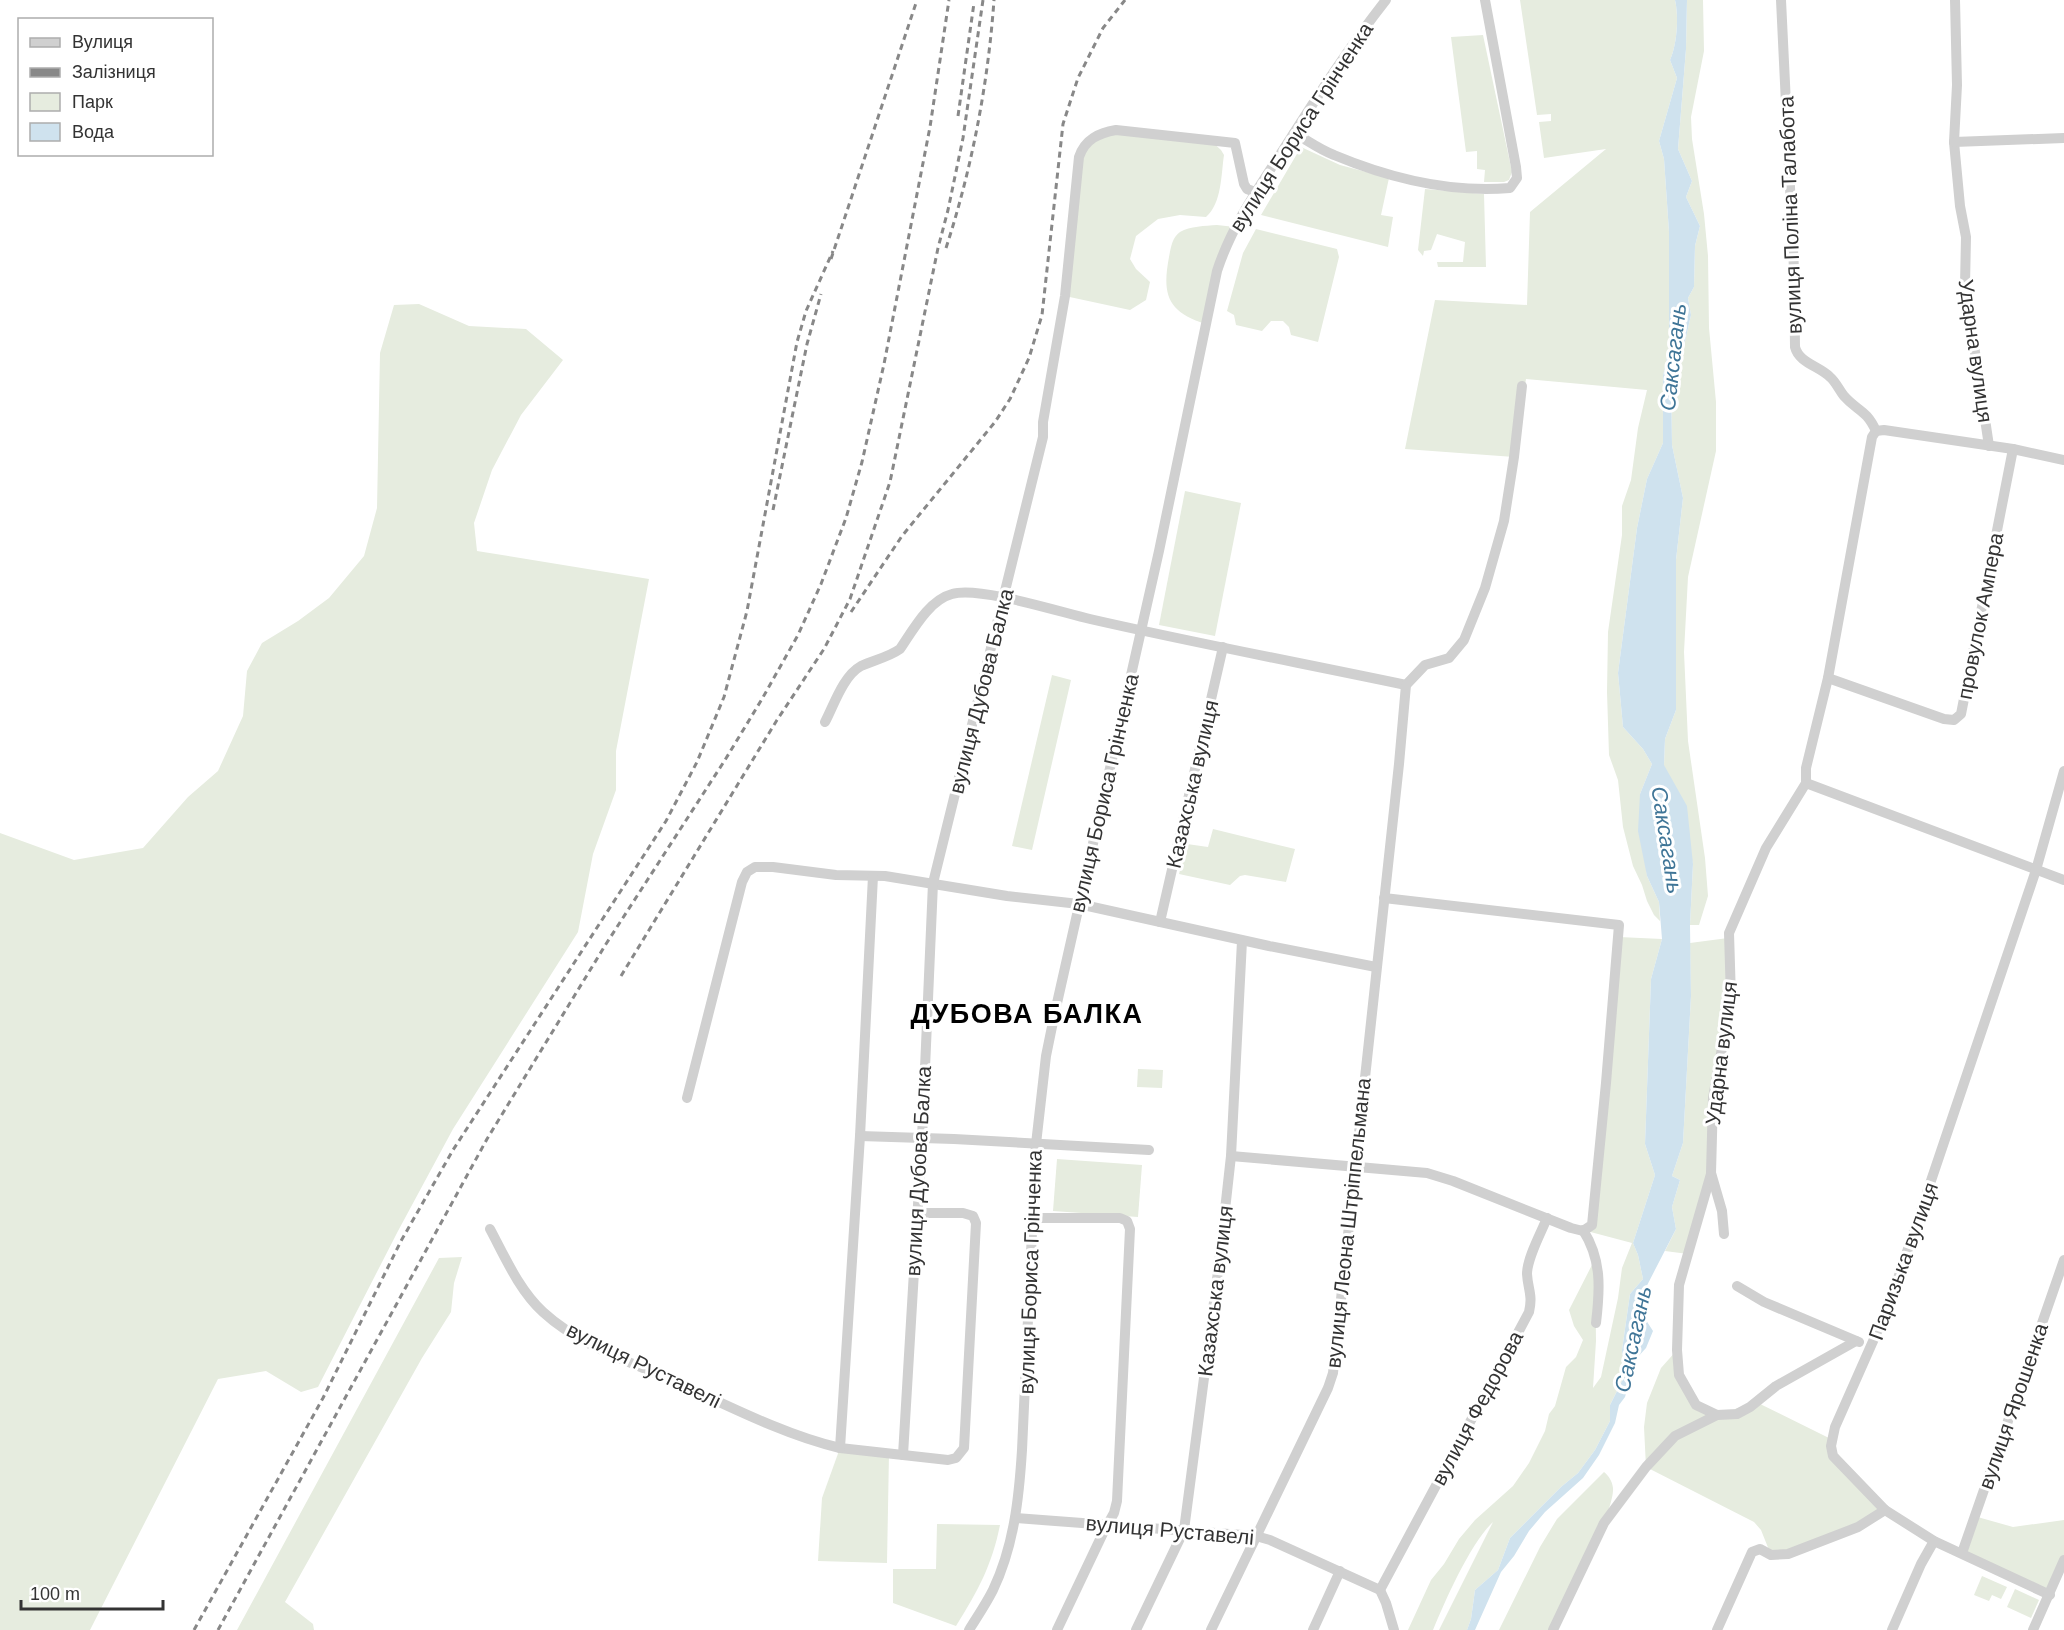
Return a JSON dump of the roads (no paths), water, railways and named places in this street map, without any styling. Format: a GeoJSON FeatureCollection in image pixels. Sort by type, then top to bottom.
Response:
{"type":"FeatureCollection","features":[{"type":"Feature","properties":{"kind":"street","name":"вулиця Бориса Грінченка"},"geometry":{"type":"LineString","coordinates":[[969,1630],[1001,1571],[1015,1518],[1022,1450],[1036,1144],[1047,1049],[1159,550],[1217,271],[1225,246],[1255,192],[1348,49],[1386,0]]}},
{"type":"Feature","properties":{"kind":"street"},"geometry":{"type":"LineString","coordinates":[[1294,133],[1332,155],[1377,171],[1439,186],[1490,190],[1510,188],[1517,178],[1516,167],[1485,0]]}},
{"type":"Feature","properties":{"kind":"street","name":"вулиця Поліна Талабота"},"geometry":{"type":"LineString","coordinates":[[1781,0],[1794,270],[1795,346],[1801,358],[1830,377],[1846,398],[1866,413],[1876,431]]}},
{"type":"Feature","properties":{"kind":"street","name":"Ударна вулиця"},"geometry":{"type":"LineString","coordinates":[[1724,1233],[1722,1211],[1711,1173],[1713,1098],[1731,998],[1729,933],[1766,848],[1806,783],[1806,768],[1828,678],[1872,437],[1876,431],[1884,430],[1989,446],[1965,285],[1966,237],[1960,206],[1954,142],[1957,85],[1954,0]]}},
{"type":"Feature","properties":{"kind":"street","name":"вулиця Дубова Балка"},"geometry":{"type":"LineString","coordinates":[[903,1455],[922,1138],[933,883],[1043,437],[1043,422],[1065,296],[1079,157],[1093,137],[1102,132],[1116,130],[1234,142],[1244,184],[1247,189],[1255,192]]}},
{"type":"Feature","properties":{"kind":"street"},"geometry":{"type":"LineString","coordinates":[[1954,142],[2064,138]]}},
{"type":"Feature","properties":{"kind":"street"},"geometry":{"type":"LineString","coordinates":[[825,722],[854,670],[900,649],[922,619],[942,598],[959,592],[1005,598],[1140,630],[1406,685],[1425,665],[1449,658],[1464,640],[1485,588],[1504,521],[1522,386]]}},
{"type":"Feature","properties":{"kind":"street"},"geometry":{"type":"LineString","coordinates":[[1989,446],[2064,460]]}},
{"type":"Feature","properties":{"kind":"street","name":"провулок Ампера"},"geometry":{"type":"LineString","coordinates":[[1828,678],[1944,719],[1954,720],[1961,714],[2013,449]]}},
{"type":"Feature","properties":{"kind":"street","name":"Казахська вулиця"},"geometry":{"type":"LineString","coordinates":[[1160,922],[1223,647]]}},
{"type":"Feature","properties":{"kind":"street","name":"вулиця Леона Штріппельмана"},"geometry":{"type":"LineString","coordinates":[[1211,1630],[1328,1389],[1333,1373],[1406,685]]}},
{"type":"Feature","properties":{"kind":"street","name":"Паризька вулиця"},"geometry":{"type":"LineString","coordinates":[[2050,1594],[1934,1541],[1885,1510],[1833,1456],[1831,1446],[1835,1428],[1889,1305],[2036,870],[2064,771]]}},
{"type":"Feature","properties":{"kind":"street"},"geometry":{"type":"LineString","coordinates":[[1806,783],[2064,880]]}},
{"type":"Feature","properties":{"kind":"street"},"geometry":{"type":"LineString","coordinates":[[687,1098],[742,882],[747,872],[755,867],[836,875],[885,876],[962,889],[1078,904],[1376,967]]}},
{"type":"Feature","properties":{"kind":"street"},"geometry":{"type":"LineString","coordinates":[[840,1448],[860,1136],[873,876]]}},
{"type":"Feature","properties":{"kind":"street"},"geometry":{"type":"LineString","coordinates":[[1232,1156],[1356,1165],[1427,1173],[1454,1181],[1571,1228],[1583,1230],[1592,1225],[1619,926],[1384,898]]}},
{"type":"Feature","properties":{"kind":"street","name":"Казахська вулиця"},"geometry":{"type":"LineString","coordinates":[[1136,1630],[1184,1530],[1232,1156],[1242,940]]}},
{"type":"Feature","properties":{"kind":"street"},"geometry":{"type":"LineString","coordinates":[[860,1136],[1149,1150]]}},
{"type":"Feature","properties":{"kind":"street"},"geometry":{"type":"LineString","coordinates":[[1711,1173],[1681,1274],[1677,1350],[1679,1375],[1696,1405],[1717,1415]]}},
{"type":"Feature","properties":{"kind":"street","name":"вулиця Руставелі"},"geometry":{"type":"LineString","coordinates":[[489,1229],[524,1291],[542,1311],[575,1336],[758,1418],[823,1444],[840,1448],[948,1460],[956,1458],[963,1450],[975,1219],[963,1213],[916,1214]]}},
{"type":"Feature","properties":{"kind":"street"},"geometry":{"type":"LineString","coordinates":[[1034,1218],[1113,1217],[1130,1224],[1118,1501],[1057,1630]]}},
{"type":"Feature","properties":{"kind":"street","name":"вулиця Федорова"},"geometry":{"type":"LineString","coordinates":[[1380,1590],[1529,1312],[1531,1292],[1527,1274],[1528,1264],[1547,1218]]}},
{"type":"Feature","properties":{"kind":"street"},"geometry":{"type":"LineString","coordinates":[[1583,1230],[1594,1250],[1597,1265],[1599,1292],[1596,1323]]}},
{"type":"Feature","properties":{"kind":"street","name":"вулиця Ярошенка"},"geometry":{"type":"LineString","coordinates":[[1962,1553],[2064,1260]]}},
{"type":"Feature","properties":{"kind":"street"},"geometry":{"type":"LineString","coordinates":[[1737,1286],[1764,1302],[1872,1346]]}},
{"type":"Feature","properties":{"kind":"street"},"geometry":{"type":"LineString","coordinates":[[1553,1630],[1604,1523],[1646,1467],[1675,1436],[1717,1415],[1737,1414],[1776,1386],[1856,1341]]}},
{"type":"Feature","properties":{"kind":"street"},"geometry":{"type":"LineString","coordinates":[[1717,1630],[1752,1552],[1760,1549],[1771,1555],[1788,1554],[1858,1527],[1885,1510]]}},
{"type":"Feature","properties":{"kind":"street","name":"вулиця Руставелі"},"geometry":{"type":"LineString","coordinates":[[1015,1518],[1256,1536],[1283,1545],[1380,1590]]}},
{"type":"Feature","properties":{"kind":"street"},"geometry":{"type":"LineString","coordinates":[[1892,1630],[1921,1564],[1934,1541]]}},
{"type":"Feature","properties":{"kind":"street"},"geometry":{"type":"LineString","coordinates":[[2033,1630],[2064,1560]]}},
{"type":"Feature","properties":{"kind":"street"},"geometry":{"type":"LineString","coordinates":[[1313,1630],[1340,1572]]}},
{"type":"Feature","properties":{"kind":"street"},"geometry":{"type":"LineString","coordinates":[[1380,1590],[1394,1630]]}},
{"type":"Feature","properties":{"kind":"water","name":"Саксагань"},"geometry":{"type":"Polygon","coordinates":[[[1675,0],[1687,0],[1686,49],[1678,149],[1692,181],[1686,197],[1700,226],[1695,246],[1694,287],[1688,298],[1691,315],[1682,355],[1671,374],[1672,445],[1683,498],[1676,560],[1676,710],[1665,739],[1664,765],[1687,806],[1693,864],[1690,925],[1691,996],[1683,1143],[1672,1176],[1680,1180],[1672,1207],[1676,1229],[1639,1301],[1644,1317],[1653,1331],[1646,1348],[1636,1359],[1625,1397],[1619,1405],[1615,1423],[1599,1455],[1583,1478],[1545,1512],[1529,1531],[1501,1572],[1475,1630],[1467,1630],[1475,1590],[1498,1570],[1510,1538],[1578,1473],[1595,1450],[1610,1421],[1610,1405],[1625,1375],[1622,1350],[1630,1294],[1643,1279],[1633,1243],[1655,1175],[1645,1144],[1651,979],[1662,939],[1659,902],[1647,876],[1638,831],[1640,794],[1652,764],[1643,749],[1623,727],[1618,673],[1637,528],[1647,479],[1663,443],[1663,376],[1669,348],[1669,232],[1664,159],[1659,141],[1677,78],[1670,60],[1677,30],[1675,0]]]}},
{"type":"Feature","properties":{"kind":"railway"},"geometry":{"type":"LineString","coordinates":[[831,259],[917,0]]}},
{"type":"Feature","properties":{"kind":"railway"},"geometry":{"type":"LineString","coordinates":[[218,1630],[487,1139],[606,944],[762,699],[798,635],[821,584],[846,518],[862,462],[884,364],[930,127],[949,0]]}},
{"type":"Feature","properties":{"kind":"railway"},"geometry":{"type":"LineString","coordinates":[[621,976],[777,720],[824,649],[850,599],[890,482],[963,138],[983,0]]}},
{"type":"Feature","properties":{"kind":"railway"},"geometry":{"type":"LineString","coordinates":[[946,248],[964,187],[978,126],[988,63],[994,0]]}},
{"type":"Feature","properties":{"kind":"railway"},"geometry":{"type":"LineString","coordinates":[[851,612],[902,536],[995,422],[1010,399],[1029,358],[1042,315],[1063,124],[1078,78],[1103,28],[1125,0]]}},
{"type":"Feature","properties":{"kind":"railway"},"geometry":{"type":"LineString","coordinates":[[958,116],[974,3]]}},
{"type":"Feature","properties":{"kind":"railway"},"geometry":{"type":"LineString","coordinates":[[194,1630],[323,1398],[401,1241],[453,1150],[666,821],[697,762],[724,697],[747,611],[797,342],[806,311],[833,251]]}},
{"type":"Feature","properties":{"kind":"railway"},"geometry":{"type":"LineString","coordinates":[[773,510],[807,344],[821,294]]}},
{"type":"Feature","properties":{"kind":"district","name":"ДУБОВА БАЛКА"},"geometry":{"type":"Point","coordinates":[1027,1014]}}]}
